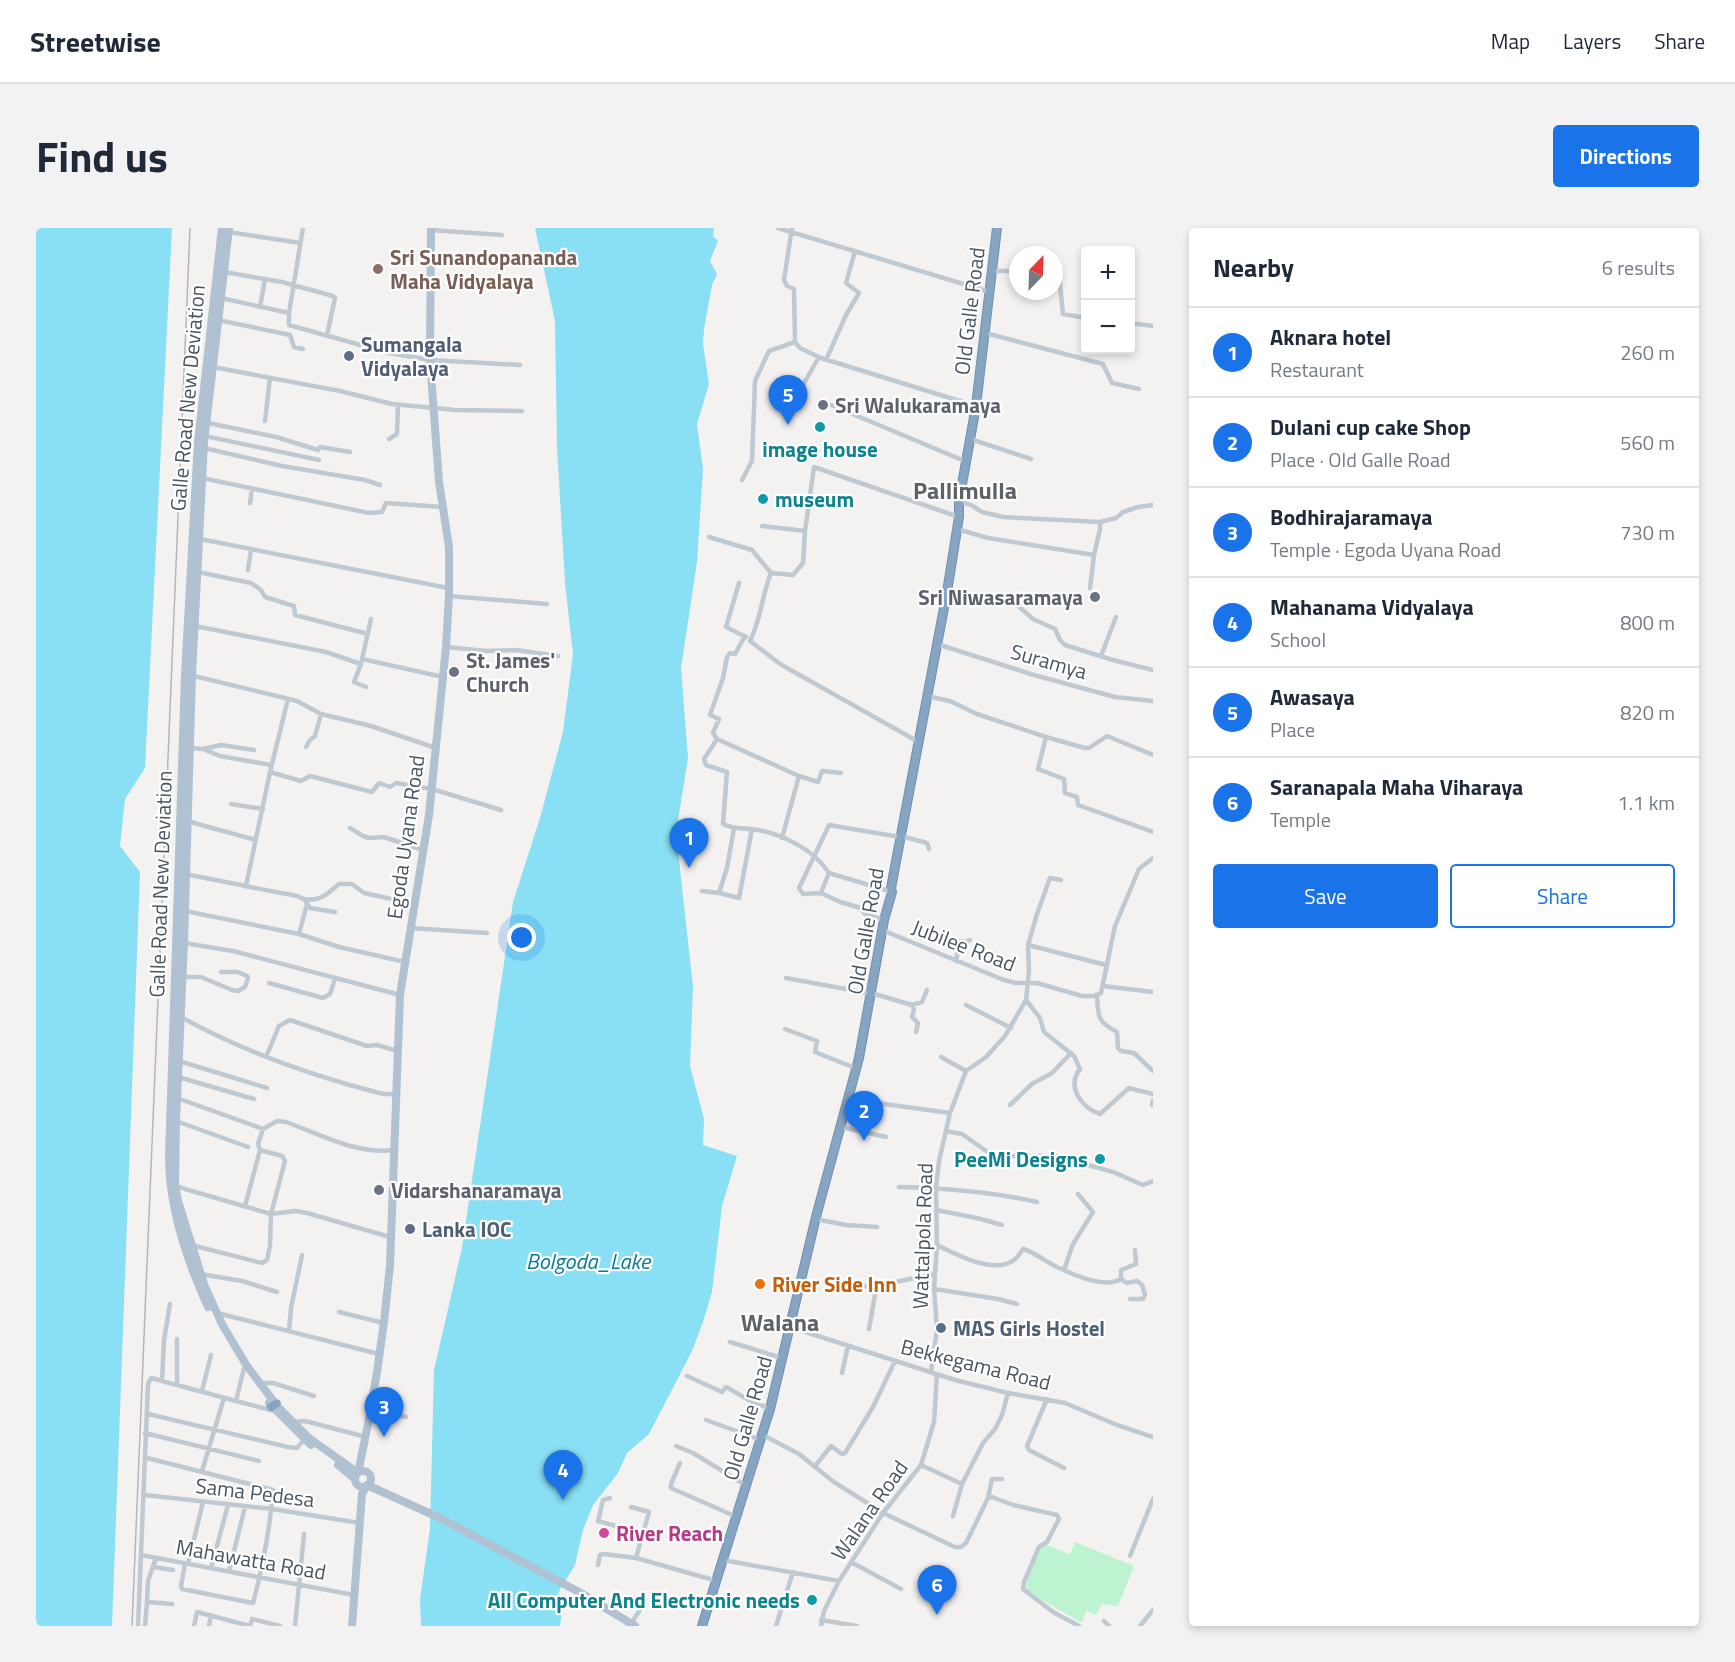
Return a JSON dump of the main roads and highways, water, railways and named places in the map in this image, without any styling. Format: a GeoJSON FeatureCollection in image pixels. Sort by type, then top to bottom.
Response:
{"type":"FeatureCollection","features":[{"type":"Feature","properties":{"kind":"highway","name":"Old Galle Road"},"geometry":{"type":"LineString","coordinates":[[702,1626],[770,1409],[872,994],[959,517],[959,501],[976,405],[997,228]]}},
{"type":"Feature","properties":{"kind":"main road","name":"Galle Road New Deviation"},"geometry":{"type":"LineString","coordinates":[[226,229],[224,272],[205,436],[195,626],[188,675],[189,748],[184,943],[178,1077],[174,1098],[176,1121],[172,1184],[200,1274],[217,1313],[274,1408],[362,1479]]}},
{"type":"Feature","properties":{"kind":"main road","name":"Galle Road New Deviation"},"geometry":{"type":"LineString","coordinates":[[226,229],[198,442],[188,675],[172,1184],[186,1251],[217,1326],[244,1368],[274,1408],[304,1440],[362,1479],[440,1518],[607,1608],[633,1625]]}},
{"type":"Feature","properties":{"kind":"main road","name":"Egoda Uyana Road"},"geometry":{"type":"LineString","coordinates":[[362,1479],[363,1450],[384,1323],[390,1265],[400,995],[424,850],[446,647],[449,547],[437,459],[430,360],[431,229]]}},
{"type":"Feature","properties":{"kind":"main road"},"geometry":{"type":"LineString","coordinates":[[352,1626],[362,1479]]}},
{"type":"Feature","properties":{"kind":"water"},"geometry":{"type":"Polygon","coordinates":[[[36,228],[172,228],[145,768],[125,799],[120,846],[140,872],[112,1626],[36,1626],[36,228]]]}},
{"type":"Feature","properties":{"kind":"water","name":"Bolgoda_Lake"},"geometry":{"type":"Polygon","coordinates":[[[535,228],[714,228],[713,236],[718,241],[710,261],[717,274],[712,285],[703,344],[709,384],[697,424],[703,469],[697,562],[681,668],[688,758],[676,833],[693,987],[690,1066],[704,1119],[703,1145],[737,1156],[722,1206],[712,1292],[703,1322],[692,1351],[649,1434],[627,1453],[618,1473],[593,1505],[583,1530],[575,1565],[558,1593],[563,1602],[560,1626],[421,1626],[420,1599],[430,1529],[434,1370],[462,1248],[513,902],[540,818],[563,732],[573,654],[565,583],[557,447],[555,321],[535,228]]]}},
{"type":"Feature","properties":{"kind":"railway"},"geometry":{"type":"LineString","coordinates":[[132,1626],[190,228]]}},
{"type":"Feature","properties":{"kind":"place","name":"Sri Sunandopananda Maha Vidyalaya"},"geometry":{"type":"Point","coordinates":[378,269]}},
{"type":"Feature","properties":{"kind":"place","name":"Sumangala Vidyalaya"},"geometry":{"type":"Point","coordinates":[349,356]}},
{"type":"Feature","properties":{"kind":"place","name":"Sri Walukaramaya"},"geometry":{"type":"Point","coordinates":[823,405]}},
{"type":"Feature","properties":{"kind":"place","name":"Awasaya"},"geometry":{"type":"Point","coordinates":[788,425]}},
{"type":"Feature","properties":{"kind":"place","name":"image house"},"geometry":{"type":"Point","coordinates":[820,427]}},
{"type":"Feature","properties":{"kind":"place","name":"museum"},"geometry":{"type":"Point","coordinates":[763,499]}},
{"type":"Feature","properties":{"kind":"place","name":"Sri Niwasaramaya"},"geometry":{"type":"Point","coordinates":[1095,597]}},
{"type":"Feature","properties":{"kind":"place","name":"St. James' Church"},"geometry":{"type":"Point","coordinates":[454,672]}},
{"type":"Feature","properties":{"kind":"place","name":"Aknara hotel"},"geometry":{"type":"Point","coordinates":[689,868]}},
{"type":"Feature","properties":{"kind":"place","name":"Dulani cup cake Shop"},"geometry":{"type":"Point","coordinates":[864,1141]}},
{"type":"Feature","properties":{"kind":"place","name":"PeeMi Designs"},"geometry":{"type":"Point","coordinates":[1100,1159]}},
{"type":"Feature","properties":{"kind":"place","name":"Vidarshanaramaya"},"geometry":{"type":"Point","coordinates":[379,1190]}},
{"type":"Feature","properties":{"kind":"place","name":"Lanka IOC"},"geometry":{"type":"Point","coordinates":[410,1229]}},
{"type":"Feature","properties":{"kind":"place","name":"River Side Inn"},"geometry":{"type":"Point","coordinates":[760,1284]}},
{"type":"Feature","properties":{"kind":"place","name":"MAS Girls Hostel"},"geometry":{"type":"Point","coordinates":[941,1328]}},
{"type":"Feature","properties":{"kind":"place","name":"Bodhirajaramaya"},"geometry":{"type":"Point","coordinates":[384,1437]}},
{"type":"Feature","properties":{"kind":"place","name":"Mahanama Vidyalaya"},"geometry":{"type":"Point","coordinates":[563,1500]}},
{"type":"Feature","properties":{"kind":"place","name":"River Reach"},"geometry":{"type":"Point","coordinates":[604,1533]}},
{"type":"Feature","properties":{"kind":"place","name":"All Computer And Electronic needs"},"geometry":{"type":"Point","coordinates":[812,1600]}},
{"type":"Feature","properties":{"kind":"place","name":"Saranapala Maha Viharaya"},"geometry":{"type":"Point","coordinates":[937,1615]}},
{"type":"Feature","properties":{"kind":"district","name":"Pallimulla"},"geometry":{"type":"Point","coordinates":[965,490]}},
{"type":"Feature","properties":{"kind":"district","name":"Walana"},"geometry":{"type":"Point","coordinates":[780,1322]}}]}
